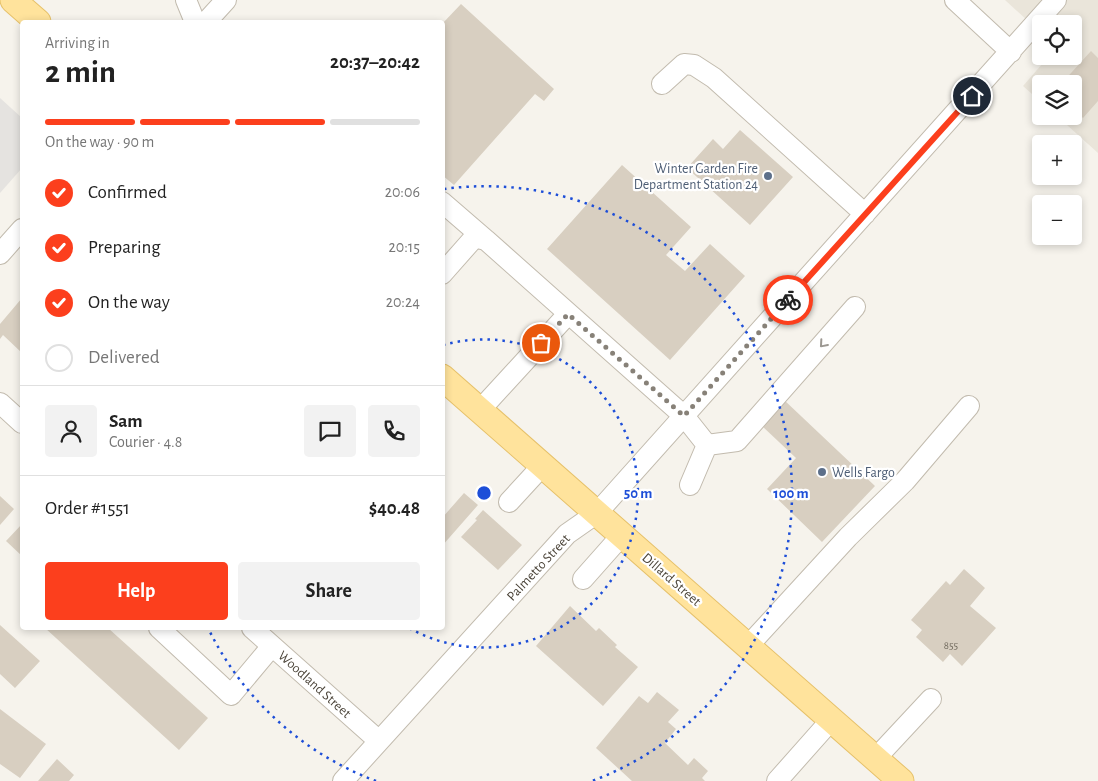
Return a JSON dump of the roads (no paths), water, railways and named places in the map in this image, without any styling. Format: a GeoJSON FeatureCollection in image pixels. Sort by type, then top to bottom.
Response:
{"type":"FeatureCollection","features":[{"type":"Feature","properties":{"kind":"main road"},"geometry":{"type":"LineString","coordinates":[[13,0],[36,20]]}},
{"type":"Feature","properties":{"kind":"main road","name":"Dillard Street"},"geometry":{"type":"LineString","coordinates":[[445,380],[901,781]]}},
{"type":"Feature","properties":{"kind":"street"},"geometry":{"type":"LineString","coordinates":[[186,0],[193,20]]}},
{"type":"Feature","properties":{"kind":"street"},"geometry":{"type":"LineString","coordinates":[[208,20],[226,0]]}},
{"type":"Feature","properties":{"kind":"street"},"geometry":{"type":"LineString","coordinates":[[955,0],[1011,52]]}},
{"type":"Feature","properties":{"kind":"street","name":"Palmetto Street"},"geometry":{"type":"LineString","coordinates":[[343,781],[567,534],[597,513],[1056,0]]}},
{"type":"Feature","properties":{"kind":"street"},"geometry":{"type":"LineString","coordinates":[[662,84],[684,64],[694,65],[714,78],[865,214]]}},
{"type":"Feature","properties":{"kind":"street"},"geometry":{"type":"LineString","coordinates":[[445,205],[684,416],[707,445]]}},
{"type":"Feature","properties":{"kind":"street"},"geometry":{"type":"LineString","coordinates":[[0,254],[20,231]]}},
{"type":"Feature","properties":{"kind":"street"},"geometry":{"type":"LineString","coordinates":[[445,271],[473,240],[478,238],[486,240]]}},
{"type":"Feature","properties":{"kind":"street"},"geometry":{"type":"LineString","coordinates":[[707,445],[737,441],[855,307]]}},
{"type":"Feature","properties":{"kind":"street"},"geometry":{"type":"LineString","coordinates":[[480,410],[568,314]]}},
{"type":"Feature","properties":{"kind":"street"},"geometry":{"type":"LineString","coordinates":[[0,403],[20,421]]}},
{"type":"Feature","properties":{"kind":"street"},"geometry":{"type":"LineString","coordinates":[[748,646],[848,537],[905,481],[969,406]]}},
{"type":"Feature","properties":{"kind":"street"},"geometry":{"type":"LineString","coordinates":[[690,485],[707,445]]}},
{"type":"Feature","properties":{"kind":"street"},"geometry":{"type":"LineString","coordinates":[[510,502],[543,465]]}},
{"type":"Feature","properties":{"kind":"street"},"geometry":{"type":"LineString","coordinates":[[583,579],[622,535]]}},
{"type":"Feature","properties":{"kind":"street"},"geometry":{"type":"LineString","coordinates":[[161,630],[231,695],[272,646]]}},
{"type":"Feature","properties":{"kind":"street","name":"Woodland Street"},"geometry":{"type":"LineString","coordinates":[[254,630],[379,741]]}},
{"type":"Feature","properties":{"kind":"street"},"geometry":{"type":"LineString","coordinates":[[876,758],[931,699]]}},
{"type":"Feature","properties":{"kind":"street"},"geometry":{"type":"LineString","coordinates":[[777,781],[832,719]]}},
{"type":"Feature","properties":{"kind":"place","name":"Winter Garden Fire Department Station 24"},"geometry":{"type":"Point","coordinates":[768,176]}},
{"type":"Feature","properties":{"kind":"place","name":"Wells Fargo"},"geometry":{"type":"Point","coordinates":[822,472]}}]}
